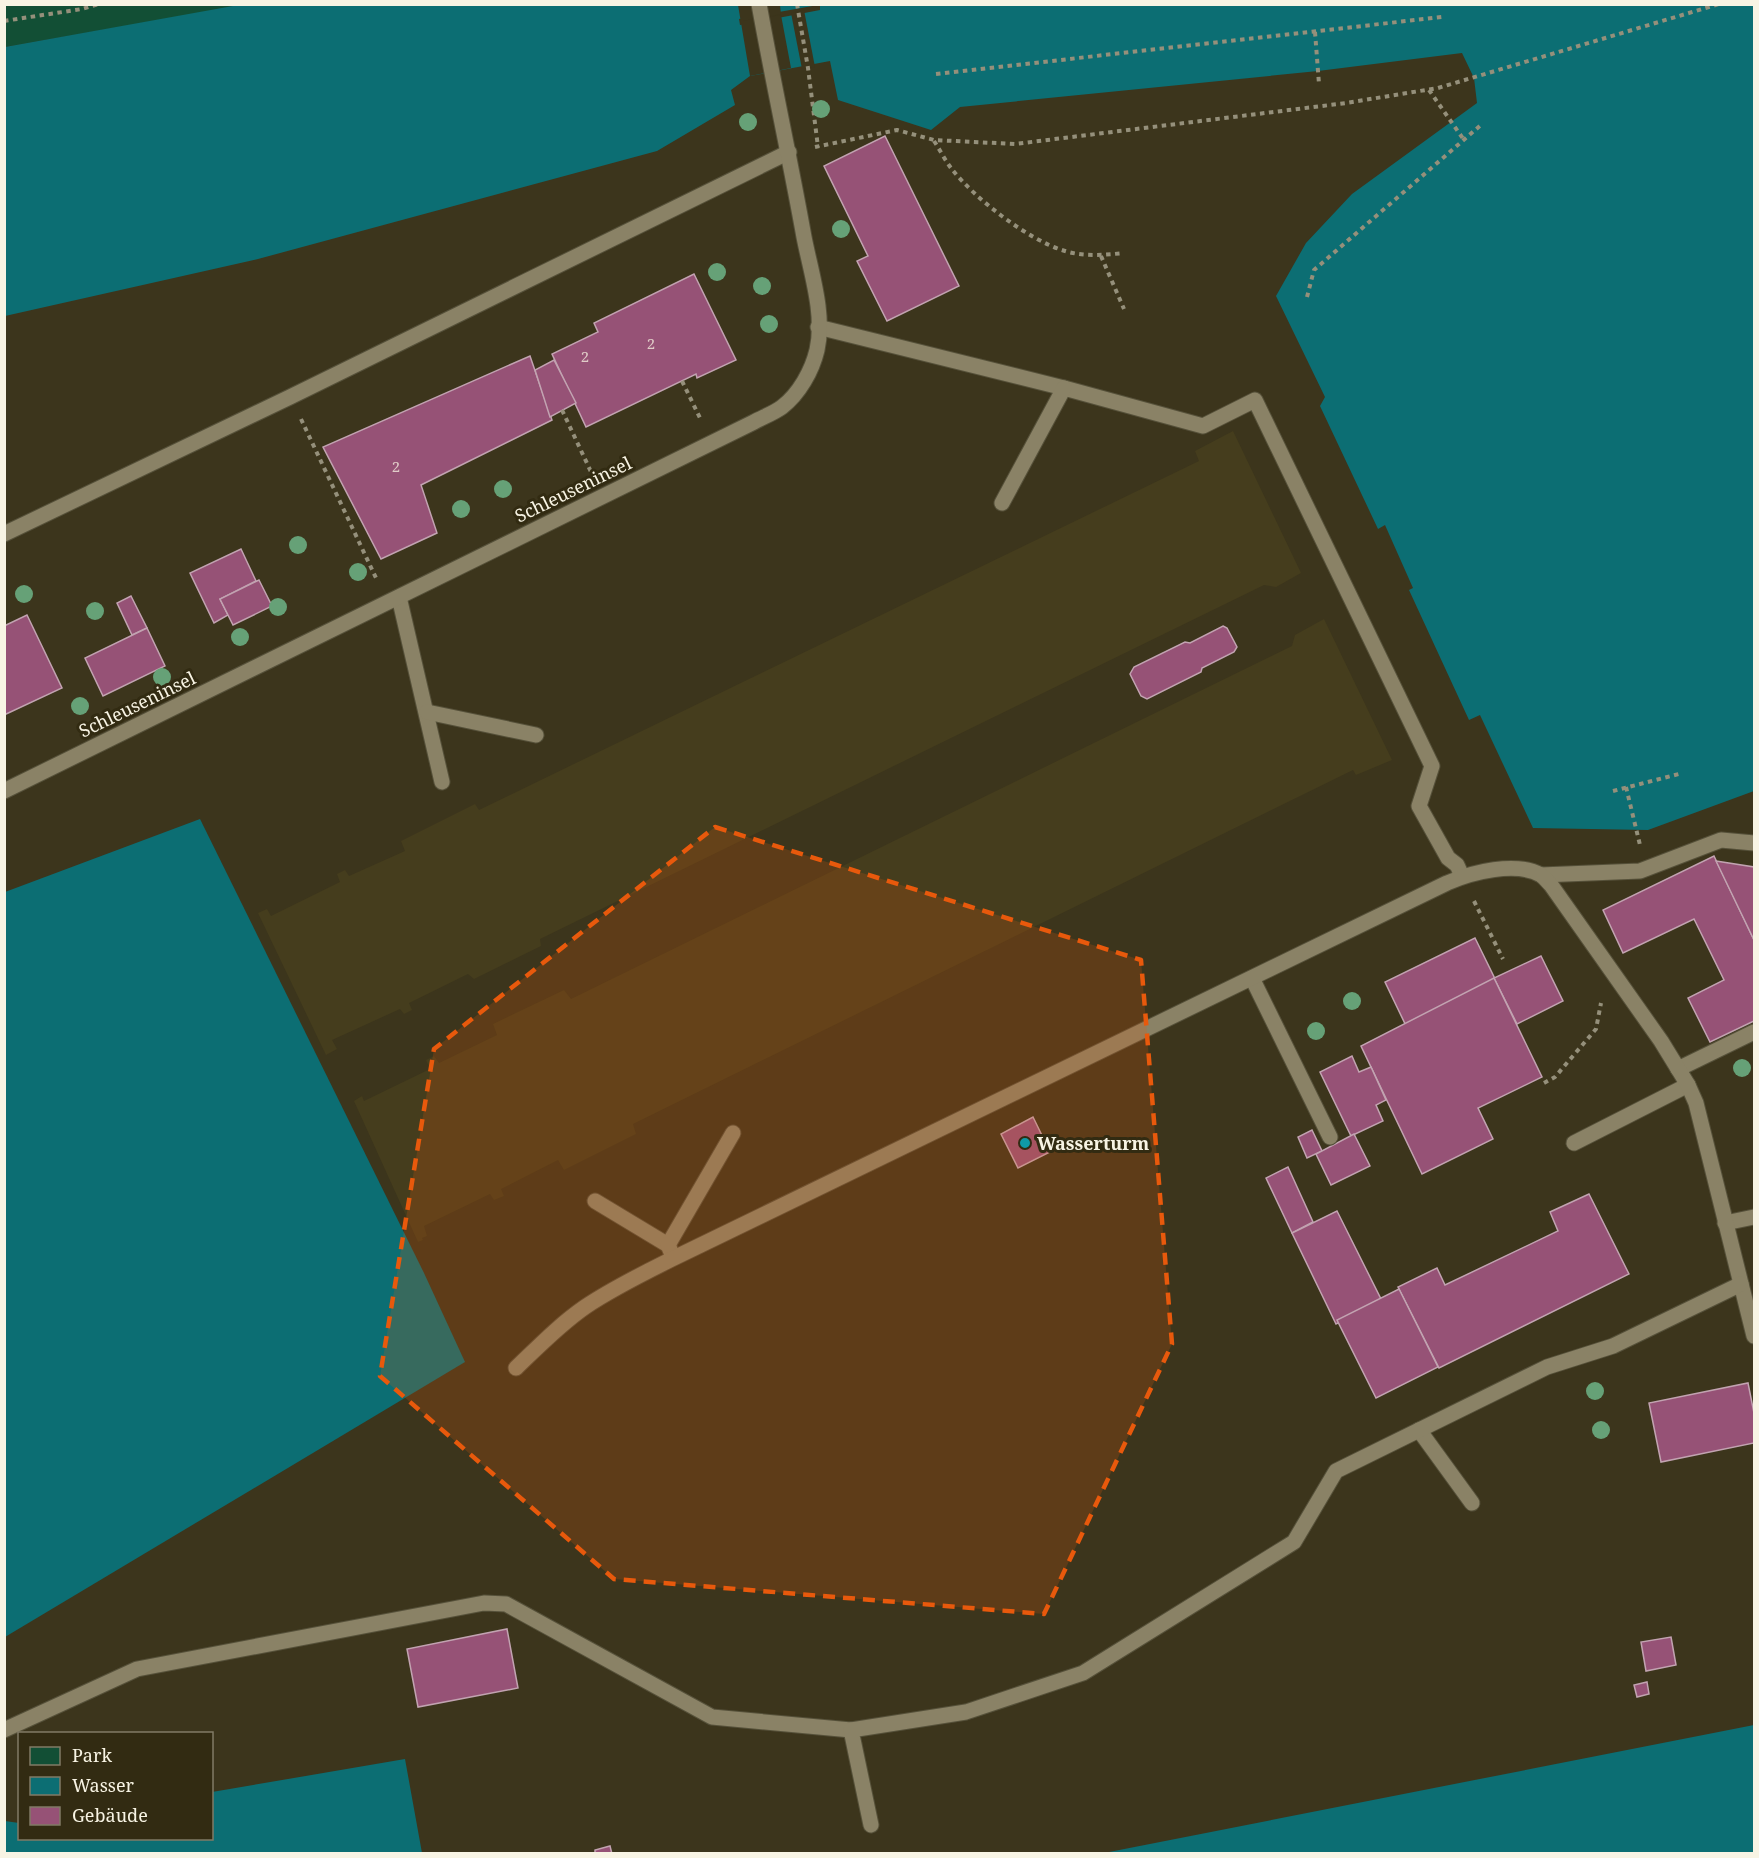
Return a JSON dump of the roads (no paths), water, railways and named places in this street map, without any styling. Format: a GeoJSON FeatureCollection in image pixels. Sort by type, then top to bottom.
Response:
{"type":"FeatureCollection","features":[{"type":"Feature","properties":{"kind":"lane","name":"Schleuseninsel"},"geometry":{"type":"LineString","coordinates":[[4,791],[781,408],[797,393],[817,350],[818,307],[759,4]]}},
{"type":"Feature","properties":{"kind":"lane"},"geometry":{"type":"LineString","coordinates":[[4,534],[290,397],[789,152]]}},
{"type":"Feature","properties":{"kind":"lane"},"geometry":{"type":"LineString","coordinates":[[818,327],[1064,388],[1203,426],[1255,400],[1432,766],[1419,806],[1448,858],[1456,865],[1462,876]]}},
{"type":"Feature","properties":{"kind":"lane"},"geometry":{"type":"LineString","coordinates":[[1002,503],[1064,388]]}},
{"type":"Feature","properties":{"kind":"lane"},"geometry":{"type":"LineString","coordinates":[[393,600],[427,712],[442,782]]}},
{"type":"Feature","properties":{"kind":"lane"},"geometry":{"type":"LineString","coordinates":[[427,712],[536,735]]}},
{"type":"Feature","properties":{"kind":"lane"},"geometry":{"type":"LineString","coordinates":[[516,1368],[557,1328],[671,1251],[1252,978],[1462,876],[1491,869],[1528,870],[1541,875],[1640,872],[1721,840],[1755,843]]}},
{"type":"Feature","properties":{"kind":"lane"},"geometry":{"type":"LineString","coordinates":[[1541,875],[1551,885],[1661,1041],[1688,1085],[1704,1132],[1740,1284],[1755,1336]]}},
{"type":"Feature","properties":{"kind":"lane"},"geometry":{"type":"LineString","coordinates":[[1252,978],[1330,1137]]}},
{"type":"Feature","properties":{"kind":"lane"},"geometry":{"type":"LineString","coordinates":[[1678,1069],[1755,1032]]}},
{"type":"Feature","properties":{"kind":"lane"},"geometry":{"type":"LineString","coordinates":[[1574,1143],[1688,1085]]}},
{"type":"Feature","properties":{"kind":"lane"},"geometry":{"type":"LineString","coordinates":[[671,1251],[733,1133]]}},
{"type":"Feature","properties":{"kind":"lane"},"geometry":{"type":"LineString","coordinates":[[595,1201],[671,1251]]}},
{"type":"Feature","properties":{"kind":"lane"},"geometry":{"type":"LineString","coordinates":[[1725,1223],[1755,1217]]}},
{"type":"Feature","properties":{"kind":"lane"},"geometry":{"type":"LineString","coordinates":[[4,1730],[137,1669],[484,1603],[506,1604],[712,1717],[851,1730],[966,1712],[1083,1673],[1294,1542],[1336,1471],[1547,1366],[1613,1346],[1740,1284]]}},
{"type":"Feature","properties":{"kind":"lane"},"geometry":{"type":"LineString","coordinates":[[1419,1430],[1472,1503]]}},
{"type":"Feature","properties":{"kind":"lane"},"geometry":{"type":"LineString","coordinates":[[851,1730],[871,1825]]}},
{"type":"Feature","properties":{"kind":"water"},"geometry":{"type":"Polygon","coordinates":[[[244,4],[818,5],[739,19],[740,25],[820,10],[820,4],[1754,5],[1754,791],[1648,830],[1533,828],[1480,715],[1469,720],[1409,590],[1413,588],[1385,525],[1378,529],[1320,406],[1325,397],[1276,296],[1306,243],[1352,194],[1477,103],[1474,78],[1462,53],[1318,71],[960,107],[931,130],[838,100],[830,61],[750,76],[731,90],[735,105],[657,151],[258,259],[5,316],[5,47],[244,4]]]}},
{"type":"Feature","properties":{"kind":"water"},"geometry":{"type":"Polygon","coordinates":[[[200,819],[424,1273],[465,1362],[5,1637],[5,892],[200,819]]]}},
{"type":"Feature","properties":{"kind":"water"},"geometry":{"type":"Polygon","coordinates":[[[1754,1725],[1754,1853],[1104,1853],[1754,1725]]]}},
{"type":"Feature","properties":{"kind":"water"},"geometry":{"type":"Polygon","coordinates":[[[405,1759],[422,1853],[5,1853],[5,1821],[18,1823],[18,1840],[213,1840],[213,1792],[405,1759]]]}},
{"type":"Feature","properties":{"kind":"place","name":"Wasserturm"},"geometry":{"type":"Point","coordinates":[1025,1143]}}]}
